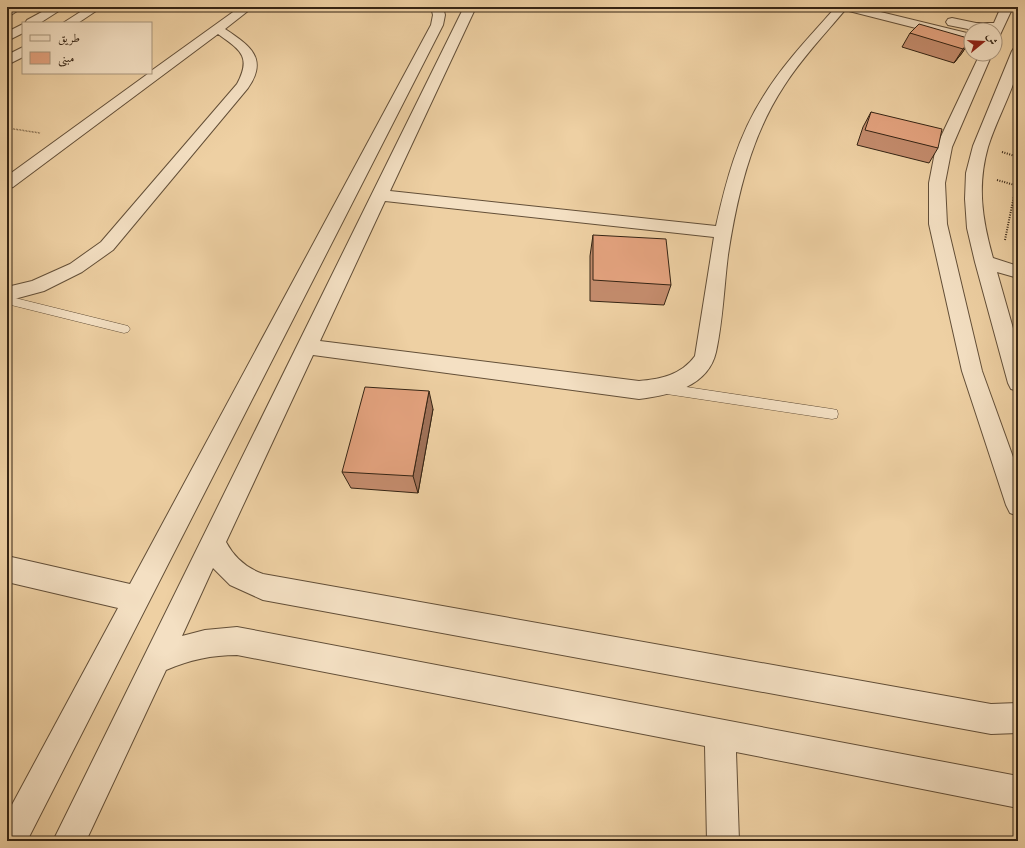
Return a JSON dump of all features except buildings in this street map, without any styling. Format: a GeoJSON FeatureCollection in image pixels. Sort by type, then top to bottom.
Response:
{"type":"FeatureCollection","features":[{"type":"Feature","properties":{"kind":"street"},"geometry":{"type":"LineString","coordinates":[[7,13],[17,7]]}},
{"type":"Feature","properties":{"kind":"street"},"geometry":{"type":"LineString","coordinates":[[33,22],[59,7]]}},
{"type":"Feature","properties":{"kind":"street"},"geometry":{"type":"LineString","coordinates":[[71,22],[96,7]]}},
{"type":"Feature","properties":{"kind":"street"},"geometry":{"type":"LineString","coordinates":[[7,184],[247,7]]}},
{"type":"Feature","properties":{"kind":"street"},"geometry":{"type":"LineString","coordinates":[[306,347],[639,390],[660,388],[679,382],[694,372],[704,359],[708,344],[722,232],[738,165],[761,112],[789,69],[842,7]]}},
{"type":"Feature","properties":{"kind":"street"},"geometry":{"type":"LineString","coordinates":[[846,7],[963,36]]}},
{"type":"Feature","properties":{"kind":"street"},"geometry":{"type":"LineString","coordinates":[[891,7],[963,24]]}},
{"type":"Feature","properties":{"kind":"street"},"geometry":{"type":"LineString","coordinates":[[1001,22],[1007,7]]}},
{"type":"Feature","properties":{"kind":"street"},"geometry":{"type":"LineString","coordinates":[[69,841],[379,195],[453,8]]}},
{"type":"Feature","properties":{"kind":"street"},"geometry":{"type":"LineString","coordinates":[[10,841],[437,25],[439,15],[453,8]]}},
{"type":"Feature","properties":{"kind":"street"},"geometry":{"type":"LineString","coordinates":[[7,37],[22,29]]}},
{"type":"Feature","properties":{"kind":"street"},"geometry":{"type":"LineString","coordinates":[[7,294],[37,286],[76,268],[107,246],[243,85],[251,74],[252,62],[248,53],[218,29]]}},
{"type":"Feature","properties":{"kind":"street"},"geometry":{"type":"LineString","coordinates":[[1018,51],[980,146],[974,173],[972,199],[976,228],[992,264],[1018,383]]}},
{"type":"Feature","properties":{"kind":"street"},"geometry":{"type":"LineString","coordinates":[[7,61],[22,52]]}},
{"type":"Feature","properties":{"kind":"street"},"geometry":{"type":"LineString","coordinates":[[982,62],[944,147],[937,183],[938,224],[972,371],[1018,505]]}},
{"type":"Feature","properties":{"kind":"street"},"geometry":{"type":"LineString","coordinates":[[379,195],[722,232]]}},
{"type":"Feature","properties":{"kind":"street"},"geometry":{"type":"LineString","coordinates":[[992,264],[1018,272]]}},
{"type":"Feature","properties":{"kind":"street"},"geometry":{"type":"LineString","coordinates":[[213,542],[220,558],[231,570],[245,581],[263,587],[991,719],[1018,718]]}},
{"type":"Feature","properties":{"kind":"street"},"geometry":{"type":"LineString","coordinates":[[7,569],[137,599]]}},
{"type":"Feature","properties":{"kind":"street"},"geometry":{"type":"LineString","coordinates":[[156,660],[177,650],[198,644],[217,641],[237,641],[1018,792]]}},
{"type":"Feature","properties":{"kind":"street"},"geometry":{"type":"LineString","coordinates":[[720,734],[723,841]]}},
{"type":"Feature","properties":{"kind":"lane"},"geometry":{"type":"LineString","coordinates":[[7,300],[124,328]]}},
{"type":"Feature","properties":{"kind":"lane"},"geometry":{"type":"LineString","coordinates":[[660,388],[832,414]]}},
{"type":"Feature","properties":{"kind":"path"},"geometry":{"type":"LineString","coordinates":[[992,264],[1016,186]]}}]}
